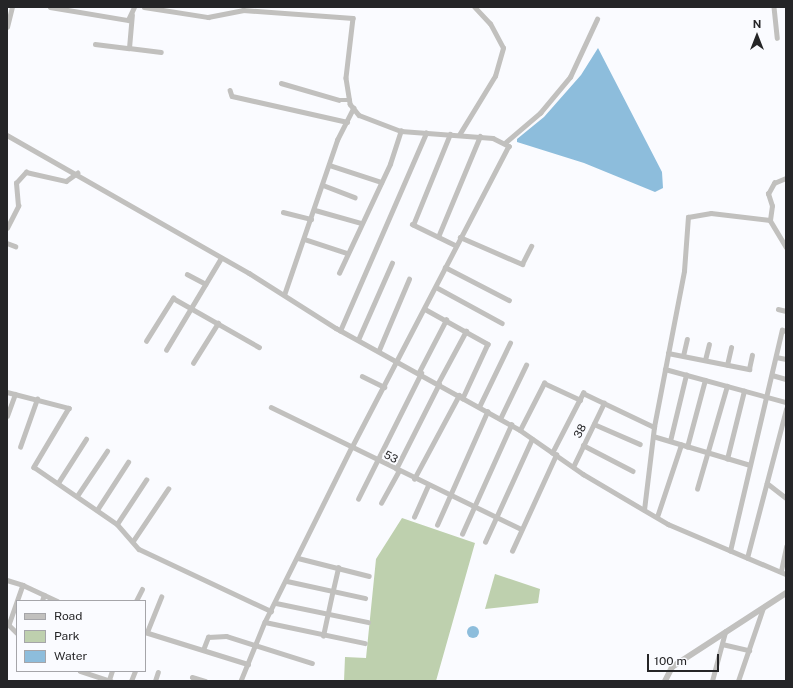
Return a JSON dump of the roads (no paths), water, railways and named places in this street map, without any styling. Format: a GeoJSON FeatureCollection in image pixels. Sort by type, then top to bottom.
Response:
{"type":"FeatureCollection","features":[{"type":"Feature","properties":{"kind":"street"},"geometry":{"type":"LineString","coordinates":[[7,27],[12,7]]}},
{"type":"Feature","properties":{"kind":"street"},"geometry":{"type":"LineString","coordinates":[[50,7],[128,20],[132,15]]}},
{"type":"Feature","properties":{"kind":"street"},"geometry":{"type":"LineString","coordinates":[[129,48],[134,7]]}},
{"type":"Feature","properties":{"kind":"street"},"geometry":{"type":"LineString","coordinates":[[144,7],[163,8],[208,18],[243,10],[353,18],[346,78],[353,108],[373,122],[401,131],[480,136],[507,144]]}},
{"type":"Feature","properties":{"kind":"street"},"geometry":{"type":"LineString","coordinates":[[459,135],[495,76],[503,48],[490,24],[474,7]]}},
{"type":"Feature","properties":{"kind":"street"},"geometry":{"type":"LineString","coordinates":[[774,7],[777,38]]}},
{"type":"Feature","properties":{"kind":"street"},"geometry":{"type":"LineString","coordinates":[[241,681],[265,622],[287,581],[352,447],[399,361],[507,144],[540,114],[570,77],[597,18]]}},
{"type":"Feature","properties":{"kind":"street"},"geometry":{"type":"LineString","coordinates":[[95,44],[161,52]]}},
{"type":"Feature","properties":{"kind":"street"},"geometry":{"type":"LineString","coordinates":[[281,83],[339,100],[350,100]]}},
{"type":"Feature","properties":{"kind":"street"},"geometry":{"type":"LineString","coordinates":[[230,90],[232,96],[346,122]]}},
{"type":"Feature","properties":{"kind":"street"},"geometry":{"type":"LineString","coordinates":[[284,295],[315,210],[329,165],[353,108]]}},
{"type":"Feature","properties":{"kind":"street"},"geometry":{"type":"LineString","coordinates":[[339,273],[381,182],[401,131]]}},
{"type":"Feature","properties":{"kind":"street"},"geometry":{"type":"LineString","coordinates":[[340,331],[426,133]]}},
{"type":"Feature","properties":{"kind":"street"},"geometry":{"type":"LineString","coordinates":[[450,134],[412,224],[456,245]]}},
{"type":"Feature","properties":{"kind":"street"},"geometry":{"type":"LineString","coordinates":[[7,135],[77,173],[284,295],[340,331],[379,350],[520,430],[573,467],[644,510],[730,551],[786,574]]}},
{"type":"Feature","properties":{"kind":"street"},"geometry":{"type":"LineString","coordinates":[[438,237],[480,136]]}},
{"type":"Feature","properties":{"kind":"street"},"geometry":{"type":"LineString","coordinates":[[329,165],[381,182]]}},
{"type":"Feature","properties":{"kind":"street"},"geometry":{"type":"LineString","coordinates":[[7,228],[18,206],[16,182],[26,172],[66,181],[77,173]]}},
{"type":"Feature","properties":{"kind":"street"},"geometry":{"type":"LineString","coordinates":[[786,178],[774,182],[768,194],[772,206],[770,220],[786,247]]}},
{"type":"Feature","properties":{"kind":"street"},"geometry":{"type":"LineString","coordinates":[[323,185],[355,197]]}},
{"type":"Feature","properties":{"kind":"street"},"geometry":{"type":"LineString","coordinates":[[315,210],[361,223]]}},
{"type":"Feature","properties":{"kind":"street"},"geometry":{"type":"LineString","coordinates":[[283,212],[311,219]]}},
{"type":"Feature","properties":{"kind":"street"},"geometry":{"type":"LineString","coordinates":[[644,510],[654,426],[684,271],[688,217],[711,213],[770,220]]}},
{"type":"Feature","properties":{"kind":"street"},"geometry":{"type":"LineString","coordinates":[[460,237],[522,264],[531,246]]}},
{"type":"Feature","properties":{"kind":"street"},"geometry":{"type":"LineString","coordinates":[[304,239],[347,253]]}},
{"type":"Feature","properties":{"kind":"street"},"geometry":{"type":"LineString","coordinates":[[7,244],[15,246]]}},
{"type":"Feature","properties":{"kind":"street"},"geometry":{"type":"LineString","coordinates":[[166,350],[221,258]]}},
{"type":"Feature","properties":{"kind":"street"},"geometry":{"type":"LineString","coordinates":[[358,340],[392,263]]}},
{"type":"Feature","properties":{"kind":"street"},"geometry":{"type":"LineString","coordinates":[[445,268],[510,300]]}},
{"type":"Feature","properties":{"kind":"street"},"geometry":{"type":"LineString","coordinates":[[187,274],[206,284]]}},
{"type":"Feature","properties":{"kind":"street"},"geometry":{"type":"LineString","coordinates":[[379,350],[409,278]]}},
{"type":"Feature","properties":{"kind":"street"},"geometry":{"type":"LineString","coordinates":[[436,286],[502,323]]}},
{"type":"Feature","properties":{"kind":"street"},"geometry":{"type":"LineString","coordinates":[[146,341],[169,300],[176,298],[259,347]]}},
{"type":"Feature","properties":{"kind":"street"},"geometry":{"type":"LineString","coordinates":[[414,479],[461,396],[488,344],[425,309]]}},
{"type":"Feature","properties":{"kind":"street"},"geometry":{"type":"LineString","coordinates":[[778,309],[786,311]]}},
{"type":"Feature","properties":{"kind":"street"},"geometry":{"type":"LineString","coordinates":[[358,500],[446,320]]}},
{"type":"Feature","properties":{"kind":"street"},"geometry":{"type":"LineString","coordinates":[[193,363],[218,323]]}},
{"type":"Feature","properties":{"kind":"street"},"geometry":{"type":"LineString","coordinates":[[730,551],[782,330],[786,331]]}},
{"type":"Feature","properties":{"kind":"street"},"geometry":{"type":"LineString","coordinates":[[381,503],[466,331]]}},
{"type":"Feature","properties":{"kind":"street"},"geometry":{"type":"LineString","coordinates":[[683,356],[687,339]]}},
{"type":"Feature","properties":{"kind":"street"},"geometry":{"type":"LineString","coordinates":[[479,407],[510,343]]}},
{"type":"Feature","properties":{"kind":"street"},"geometry":{"type":"LineString","coordinates":[[705,360],[709,344]]}},
{"type":"Feature","properties":{"kind":"street"},"geometry":{"type":"LineString","coordinates":[[727,365],[731,347]]}},
{"type":"Feature","properties":{"kind":"street"},"geometry":{"type":"LineString","coordinates":[[668,353],[749,369],[752,355]]}},
{"type":"Feature","properties":{"kind":"street"},"geometry":{"type":"LineString","coordinates":[[776,357],[786,359]]}},
{"type":"Feature","properties":{"kind":"street"},"geometry":{"type":"LineString","coordinates":[[500,419],[526,365]]}},
{"type":"Feature","properties":{"kind":"street"},"geometry":{"type":"LineString","coordinates":[[665,369],[786,402]]}},
{"type":"Feature","properties":{"kind":"street"},"geometry":{"type":"LineString","coordinates":[[670,442],[686,375]]}},
{"type":"Feature","properties":{"kind":"street"},"geometry":{"type":"LineString","coordinates":[[772,375],[786,379]]}},
{"type":"Feature","properties":{"kind":"street"},"geometry":{"type":"LineString","coordinates":[[362,376],[385,387]]}},
{"type":"Feature","properties":{"kind":"street"},"geometry":{"type":"LineString","coordinates":[[687,447],[705,380]]}},
{"type":"Feature","properties":{"kind":"street"},"geometry":{"type":"LineString","coordinates":[[520,430],[544,383],[580,400]]}},
{"type":"Feature","properties":{"kind":"street"},"geometry":{"type":"LineString","coordinates":[[697,488],[727,386]]}},
{"type":"Feature","properties":{"kind":"street"},"geometry":{"type":"LineString","coordinates":[[727,459],[744,391]]}},
{"type":"Feature","properties":{"kind":"street"},"geometry":{"type":"LineString","coordinates":[[7,392],[69,408],[34,467],[117,524],[134,540],[139,549],[271,611]]}},
{"type":"Feature","properties":{"kind":"street"},"geometry":{"type":"LineString","coordinates":[[512,551],[554,454],[583,393],[654,426]]}},
{"type":"Feature","properties":{"kind":"street"},"geometry":{"type":"LineString","coordinates":[[7,416],[15,394]]}},
{"type":"Feature","properties":{"kind":"street"},"geometry":{"type":"LineString","coordinates":[[20,447],[37,400]]}},
{"type":"Feature","properties":{"kind":"street","name":"38"},"geometry":{"type":"LineString","coordinates":[[573,467],[604,403]]}},
{"type":"Feature","properties":{"kind":"street","name":"53"},"geometry":{"type":"LineString","coordinates":[[271,407],[428,486],[521,529]]}},
{"type":"Feature","properties":{"kind":"street"},"geometry":{"type":"LineString","coordinates":[[747,558],[786,409]]}},
{"type":"Feature","properties":{"kind":"street"},"geometry":{"type":"LineString","coordinates":[[437,525],[487,412]]}},
{"type":"Feature","properties":{"kind":"street"},"geometry":{"type":"LineString","coordinates":[[594,424],[640,444]]}},
{"type":"Feature","properties":{"kind":"street"},"geometry":{"type":"LineString","coordinates":[[462,534],[511,425]]}},
{"type":"Feature","properties":{"kind":"street"},"geometry":{"type":"LineString","coordinates":[[653,436],[708,454],[750,465]]}},
{"type":"Feature","properties":{"kind":"street"},"geometry":{"type":"LineString","coordinates":[[485,542],[532,438]]}},
{"type":"Feature","properties":{"kind":"street"},"geometry":{"type":"LineString","coordinates":[[58,483],[86,440]]}},
{"type":"Feature","properties":{"kind":"street"},"geometry":{"type":"LineString","coordinates":[[583,445],[633,471]]}},
{"type":"Feature","properties":{"kind":"street"},"geometry":{"type":"LineString","coordinates":[[657,517],[681,445]]}},
{"type":"Feature","properties":{"kind":"street"},"geometry":{"type":"LineString","coordinates":[[77,496],[107,451]]}},
{"type":"Feature","properties":{"kind":"street"},"geometry":{"type":"LineString","coordinates":[[97,510],[128,462]]}},
{"type":"Feature","properties":{"kind":"street"},"geometry":{"type":"LineString","coordinates":[[117,524],[146,480]]}},
{"type":"Feature","properties":{"kind":"street"},"geometry":{"type":"LineString","coordinates":[[767,483],[786,498]]}},
{"type":"Feature","properties":{"kind":"street"},"geometry":{"type":"LineString","coordinates":[[414,517],[428,486]]}},
{"type":"Feature","properties":{"kind":"street"},"geometry":{"type":"LineString","coordinates":[[134,540],[168,489]]}},
{"type":"Feature","properties":{"kind":"street"},"geometry":{"type":"LineString","coordinates":[[781,571],[786,547]]}},
{"type":"Feature","properties":{"kind":"street"},"geometry":{"type":"LineString","coordinates":[[298,558],[369,576]]}},
{"type":"Feature","properties":{"kind":"street"},"geometry":{"type":"LineString","coordinates":[[323,636],[338,568]]}},
{"type":"Feature","properties":{"kind":"street"},"geometry":{"type":"LineString","coordinates":[[7,580],[23,585],[56,600]]}},
{"type":"Feature","properties":{"kind":"street"},"geometry":{"type":"LineString","coordinates":[[287,581],[365,598]]}},
{"type":"Feature","properties":{"kind":"street"},"geometry":{"type":"LineString","coordinates":[[18,600],[23,585]]}},
{"type":"Feature","properties":{"kind":"street"},"geometry":{"type":"LineString","coordinates":[[136,600],[142,589]]}},
{"type":"Feature","properties":{"kind":"street"},"geometry":{"type":"LineString","coordinates":[[665,681],[672,667],[786,593]]}},
{"type":"Feature","properties":{"kind":"street"},"geometry":{"type":"LineString","coordinates":[[42,600],[44,595]]}},
{"type":"Feature","properties":{"kind":"street"},"geometry":{"type":"LineString","coordinates":[[162,597],[146,632],[248,664]]}},
{"type":"Feature","properties":{"kind":"street"},"geometry":{"type":"LineString","coordinates":[[276,603],[368,622]]}},
{"type":"Feature","properties":{"kind":"street"},"geometry":{"type":"LineString","coordinates":[[16,605],[9,625],[16,632]]}},
{"type":"Feature","properties":{"kind":"street"},"geometry":{"type":"LineString","coordinates":[[738,681],[763,608]]}},
{"type":"Feature","properties":{"kind":"street"},"geometry":{"type":"LineString","coordinates":[[265,622],[323,636],[365,643]]}},
{"type":"Feature","properties":{"kind":"street"},"geometry":{"type":"LineString","coordinates":[[712,681],[725,632]]}},
{"type":"Feature","properties":{"kind":"street"},"geometry":{"type":"LineString","coordinates":[[204,650],[208,637],[226,636],[312,663]]}},
{"type":"Feature","properties":{"kind":"street"},"geometry":{"type":"LineString","coordinates":[[722,644],[749,650]]}},
{"type":"Feature","properties":{"kind":"street"},"geometry":{"type":"LineString","coordinates":[[89,672],[110,681]]}},
{"type":"Feature","properties":{"kind":"street"},"geometry":{"type":"LineString","coordinates":[[155,681],[158,672]]}},
{"type":"Feature","properties":{"kind":"street"},"geometry":{"type":"LineString","coordinates":[[192,677],[205,681]]}},
{"type":"Feature","properties":{"kind":"water"},"geometry":{"type":"Polygon","coordinates":[[[598,48],[662,172],[663,188],[655,192],[584,163],[517,142],[517,139],[544,117],[581,75],[598,48]]]}},
{"type":"Feature","properties":{"kind":"water"},"geometry":{"type":"Polygon","coordinates":[[[471,626],[475,626],[479,632],[475,638],[471,638],[467,634],[467,630],[471,626]]]}}]}
